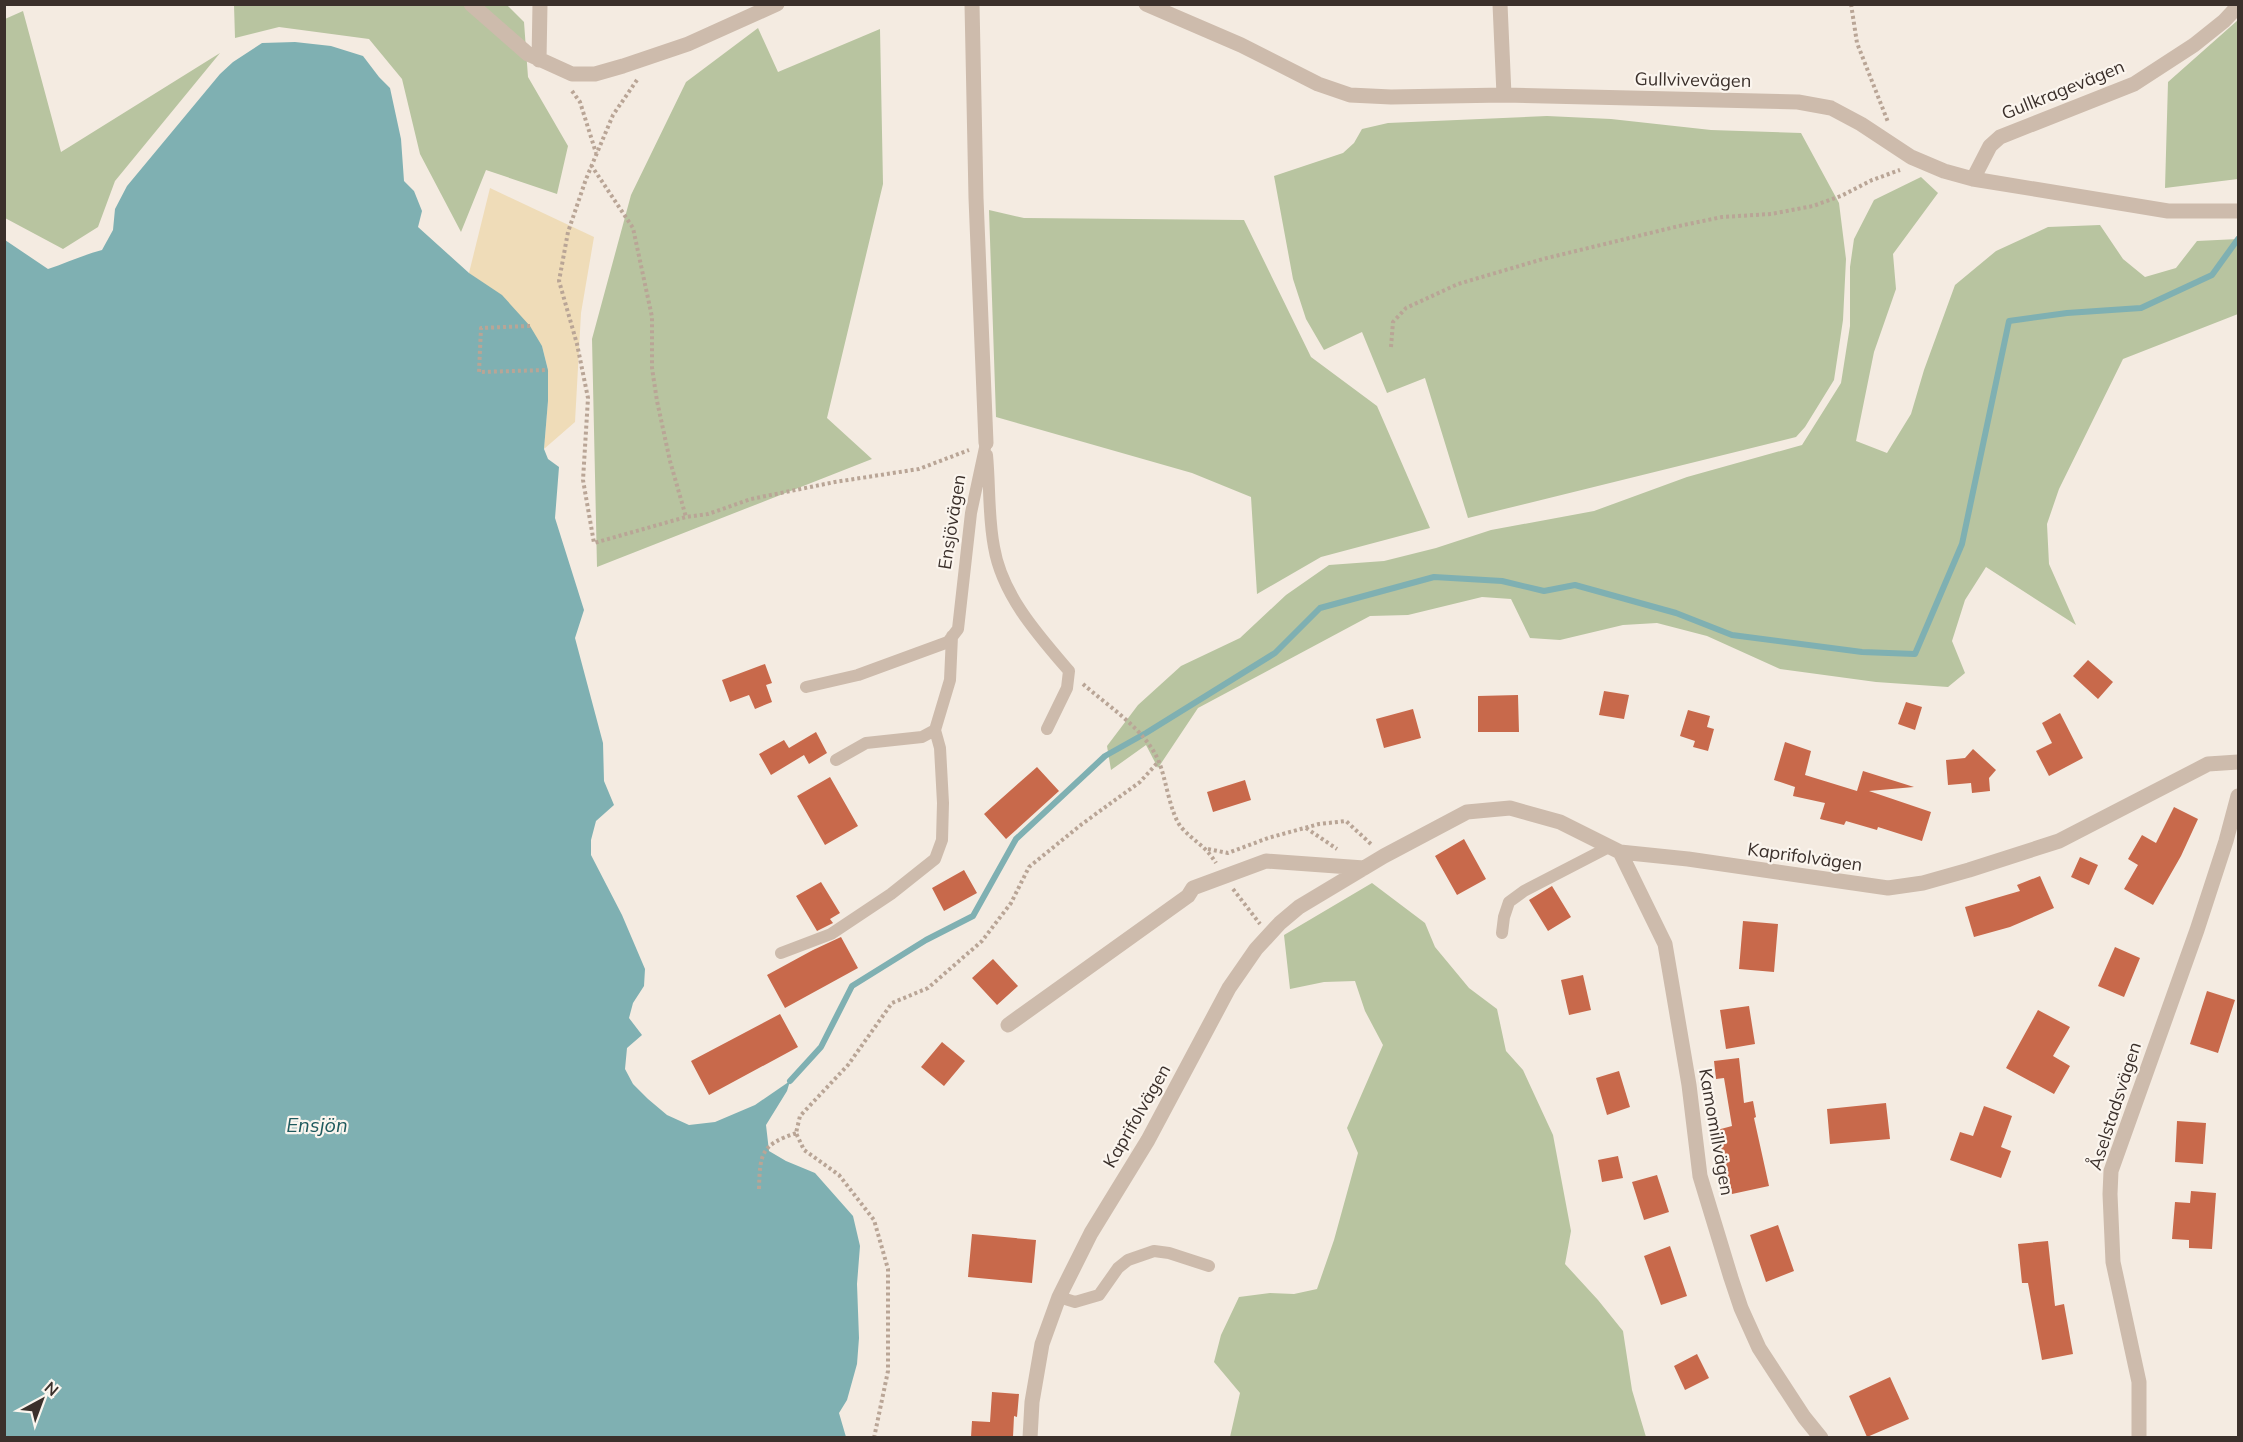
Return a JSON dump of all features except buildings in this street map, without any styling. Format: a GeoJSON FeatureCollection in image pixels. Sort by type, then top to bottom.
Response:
{"type":"FeatureCollection","features":[{"type":"Feature","properties":{"kind":"street"},"geometry":{"type":"LineString","coordinates":[[471,4],[513,43],[546,63],[572,74],[595,74],[688,44],[777,4]]}},
{"type":"Feature","properties":{"kind":"street"},"geometry":{"type":"LineString","coordinates":[[540,4],[546,63]]}},
{"type":"Feature","properties":{"kind":"street","name":"Ensjövägen"},"geometry":{"type":"LineString","coordinates":[[972,4],[976,198],[986,443]]}},
{"type":"Feature","properties":{"kind":"street"},"geometry":{"type":"LineString","coordinates":[[1500,4],[1504,95]]}},
{"type":"Feature","properties":{"kind":"street","name":"Gullvivevägen"},"geometry":{"type":"LineString","coordinates":[[1150,5],[1241,45],[1318,84],[1350,95],[1401,97],[1504,95],[1798,102],[1830,108],[1861,124],[1911,156],[1944,171],[1973,179],[2168,211],[2238,212]]}},
{"type":"Feature","properties":{"kind":"street","name":"Gullkragevägen"},"geometry":{"type":"LineString","coordinates":[[1973,179],[1990,146],[2000,137],[2134,84],[2194,45],[2238,6]]}},
{"type":"Feature","properties":{"kind":"street","name":"Kaprifolvägen"},"geometry":{"type":"LineString","coordinates":[[1030,1437],[1032,1402],[1042,1344],[1059,1297],[1092,1233],[1148,1140],[1229,988],[1269,935],[1299,908],[1384,856],[1467,812],[1510,808],[1560,822],[1615,849],[1888,888],[1923,883],[2059,842],[2208,764],[2238,762]]}},
{"type":"Feature","properties":{"kind":"street","name":"Åselstadsvägen"},"geometry":{"type":"LineString","coordinates":[[2139,1437],[2139,1382],[2113,1262],[2110,1221],[2111,1171],[2197,930],[2238,796]]}},
{"type":"Feature","properties":{"kind":"street","name":"Kamomillvägen"},"geometry":{"type":"LineString","coordinates":[[1615,849],[1665,944],[1689,1085],[1700,1176],[1741,1308],[1760,1348],[1804,1417],[1821,1437]]}},
{"type":"Feature","properties":{"kind":"street"},"geometry":{"type":"LineString","coordinates":[[1008,1025],[1188,896],[1193,888],[1266,861],[1364,868]]}},
{"type":"Feature","properties":{"kind":"lane","name":"Ensjövägen"},"geometry":{"type":"LineString","coordinates":[[781,953],[831,934],[891,894],[935,859],[942,840],[943,803],[940,748],[935,730],[950,680],[952,636],[958,629],[971,513],[986,443]]}},
{"type":"Feature","properties":{"kind":"lane"},"geometry":{"type":"LineString","coordinates":[[986,443],[994,548],[1002,572],[1012,595],[1027,619],[1069,671],[1067,688],[1047,729]]}},
{"type":"Feature","properties":{"kind":"lane"},"geometry":{"type":"LineString","coordinates":[[806,687],[858,675],[948,642],[952,636]]}},
{"type":"Feature","properties":{"kind":"lane"},"geometry":{"type":"LineString","coordinates":[[836,760],[866,743],[922,737],[935,730]]}},
{"type":"Feature","properties":{"kind":"lane"},"geometry":{"type":"LineString","coordinates":[[1502,933],[1504,916],[1509,903],[1524,891],[1615,849]]}},
{"type":"Feature","properties":{"kind":"lane"},"geometry":{"type":"LineString","coordinates":[[1059,1297],[1075,1302],[1099,1295],[1118,1268],[1128,1260],[1154,1251],[1169,1253],[1209,1266]]}},
{"type":"Feature","properties":{"kind":"path"},"geometry":{"type":"LineString","coordinates":[[1851,4],[1857,43],[1890,126]]}},
{"type":"Feature","properties":{"kind":"path"},"geometry":{"type":"LineString","coordinates":[[653,55],[613,115],[591,165],[568,232],[559,281],[577,344],[588,398],[583,480],[594,543],[686,517],[708,514],[752,500],[835,482],[919,469],[986,443]]}},
{"type":"Feature","properties":{"kind":"path"},"geometry":{"type":"LineString","coordinates":[[546,63],[580,102],[596,154]]}},
{"type":"Feature","properties":{"kind":"path"},"geometry":{"type":"LineString","coordinates":[[1391,347],[1393,322],[1406,308],[1458,284],[1543,259],[1678,226],[1722,217],[1771,214],[1813,206],[1900,170],[1911,156]]}},
{"type":"Feature","properties":{"kind":"path"},"geometry":{"type":"LineString","coordinates":[[591,165],[633,228],[652,316],[652,368],[657,401],[670,461],[686,517]]}},
{"type":"Feature","properties":{"kind":"path"},"geometry":{"type":"LineString","coordinates":[[530,326],[480,328],[479,372],[548,370]]}},
{"type":"Feature","properties":{"kind":"path"},"geometry":{"type":"LineString","coordinates":[[1069,671],[1145,736],[1159,762],[1180,826],[1207,849],[1269,935]]}},
{"type":"Feature","properties":{"kind":"path"},"geometry":{"type":"LineString","coordinates":[[874,1437],[888,1371],[888,1269],[874,1220],[839,1175],[804,1150],[796,1133],[800,1116],[848,1065],[892,1002],[928,988],[982,941],[1011,903],[1029,867],[1082,824],[1140,782],[1159,762]]}},
{"type":"Feature","properties":{"kind":"path"},"geometry":{"type":"LineString","coordinates":[[1207,849],[1228,853],[1268,838],[1318,824],[1346,821],[1384,856]]}},
{"type":"Feature","properties":{"kind":"path"},"geometry":{"type":"LineString","coordinates":[[759,1189],[760,1160],[774,1141],[796,1133]]}},
{"type":"Feature","properties":{"kind":"green space"},"geometry":{"type":"Polygon","coordinates":[[[234,5],[507,5],[524,22],[528,77],[568,146],[557,194],[486,170],[461,232],[420,154],[402,79],[369,39],[279,27],[235,38],[234,5]]]}},
{"type":"Feature","properties":{"kind":"green space"},"geometry":{"type":"Polygon","coordinates":[[[23,11],[61,152],[220,53],[115,181],[98,227],[63,249],[5,218],[5,19],[23,11]]]}},
{"type":"Feature","properties":{"kind":"green space"},"geometry":{"type":"Polygon","coordinates":[[[2238,20],[2238,179],[2165,188],[2168,82],[2238,20]]]}},
{"type":"Feature","properties":{"kind":"green space"},"geometry":{"type":"Polygon","coordinates":[[[758,28],[778,72],[880,29],[883,184],[827,418],[872,459],[597,567],[592,339],[631,195],[686,82],[758,28]]]}},
{"type":"Feature","properties":{"kind":"green space"},"geometry":{"type":"Polygon","coordinates":[[[1547,116],[1611,119],[1711,130],[1801,133],[1839,203],[1846,259],[1843,320],[1834,380],[1805,427],[1796,437],[1468,518],[1425,378],[1387,393],[1362,332],[1324,350],[1306,319],[1293,279],[1274,176],[1343,153],[1354,143],[1362,129],[1388,123],[1547,116]]]}},
{"type":"Feature","properties":{"kind":"green space"},"geometry":{"type":"Polygon","coordinates":[[[1921,177],[1938,193],[1893,254],[1896,289],[1874,352],[1856,441],[1887,453],[1911,414],[1924,370],[1955,285],[1996,251],[2048,227],[2100,225],[2123,259],[2145,277],[2176,268],[2197,241],[2238,239],[2238,314],[2123,359],[2059,489],[2047,524],[2049,564],[2076,625],[1986,567],[1965,600],[1952,641],[1965,673],[1948,687],[1876,682],[1780,669],[1707,636],[1657,623],[1623,625],[1560,640],[1530,638],[1511,599],[1482,597],[1408,615],[1370,616],[1198,708],[1158,768],[1146,745],[1111,770],[1107,746],[1138,705],[1181,666],[1240,638],[1286,595],[1329,565],[1384,561],[1436,548],[1491,530],[1594,511],[1687,477],[1802,445],[1841,383],[1850,326],[1850,267],[1854,239],[1874,200],[1921,177]]]}},
{"type":"Feature","properties":{"kind":"green space"},"geometry":{"type":"Polygon","coordinates":[[[989,210],[1024,218],[1244,220],[1311,357],[1377,406],[1430,528],[1321,557],[1257,594],[1251,497],[1192,473],[996,417],[989,210]]]}},
{"type":"Feature","properties":{"kind":"green space"},"geometry":{"type":"Polygon","coordinates":[[[1372,883],[1425,923],[1435,947],[1469,988],[1497,1009],[1506,1051],[1523,1070],[1553,1135],[1571,1231],[1565,1264],[1623,1331],[1632,1390],[1646,1437],[1230,1437],[1240,1393],[1214,1362],[1221,1335],[1239,1297],[1270,1293],[1294,1294],[1317,1289],[1334,1240],[1358,1153],[1347,1128],[1383,1045],[1365,1011],[1355,981],[1324,982],[1290,989],[1284,935],[1372,883]]]}},
{"type":"Feature","properties":{"kind":"sand"},"geometry":{"type":"Polygon","coordinates":[[[490,188],[594,237],[581,313],[575,422],[544,449],[548,370],[542,346],[469,273],[490,188]]]}},
{"type":"Feature","properties":{"kind":"water","name":"Ensjön"},"geometry":{"type":"Polygon","coordinates":[[[295,42],[331,46],[363,56],[390,88],[401,139],[404,181],[414,191],[422,211],[418,227],[469,273],[502,295],[530,326],[542,346],[548,370],[544,449],[548,459],[559,467],[555,518],[584,610],[575,638],[603,743],[604,781],[614,805],[596,821],[591,840],[591,855],[622,915],[645,969],[644,986],[633,1003],[629,1018],[642,1035],[627,1048],[625,1069],[633,1084],[648,1099],[667,1115],[689,1125],[715,1122],[755,1105],[790,1081],[787,1091],[766,1125],[769,1151],[815,1173],[853,1216],[860,1246],[857,1284],[859,1338],[857,1364],[847,1400],[839,1413],[846,1437],[5,1437],[5,240],[48,269],[102,250],[113,230],[115,209],[127,186],[220,74],[233,62],[262,43],[295,42]]]}},
{"type":"Feature","properties":{"kind":"waterway"},"geometry":{"type":"LineString","coordinates":[[790,1081],[821,1047],[852,986],[926,940],[973,916],[1016,839],[1105,756],[1275,653],[1320,608],[1434,577],[1502,581],[1544,591],[1575,585],[1676,613],[1732,635],[1862,652],[1915,654],[1962,544],[2009,321],[2067,313],[2141,308],[2212,275],[2238,239]]}}]}
